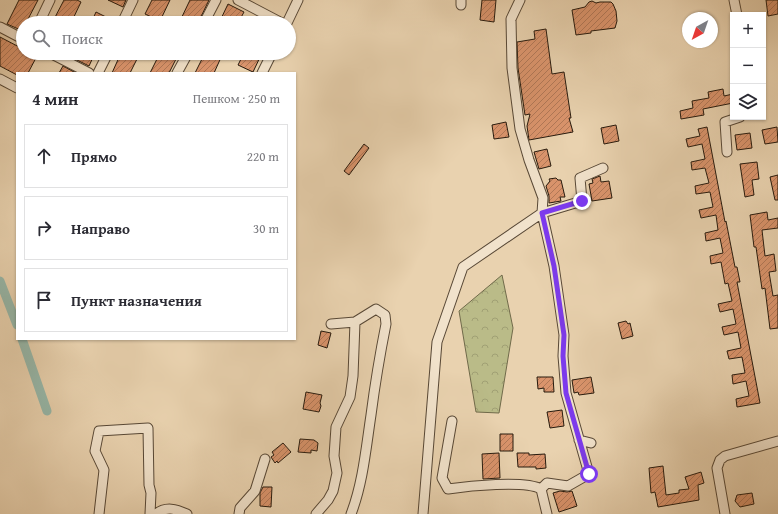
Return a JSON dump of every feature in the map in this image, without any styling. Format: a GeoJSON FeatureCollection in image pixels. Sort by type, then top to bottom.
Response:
{"type":"FeatureCollection","features":[{"type":"Feature","properties":{"kind":"street"},"geometry":{"type":"LineString","coordinates":[[42,16],[50,0]]}},
{"type":"Feature","properties":{"kind":"street"},"geometry":{"type":"LineString","coordinates":[[125,16],[133,0]]}},
{"type":"Feature","properties":{"kind":"street"},"geometry":{"type":"LineString","coordinates":[[208,16],[216,0]]}},
{"type":"Feature","properties":{"kind":"street"},"geometry":{"type":"LineString","coordinates":[[238,0],[269,16]]}},
{"type":"Feature","properties":{"kind":"street"},"geometry":{"type":"LineString","coordinates":[[290,16],[298,0]]}},
{"type":"Feature","properties":{"kind":"street"},"geometry":{"type":"LineString","coordinates":[[520,0],[516,5],[511,19],[512,68],[520,129],[529,160],[543,198],[542,213],[554,266],[564,335],[563,356],[566,393],[589,474],[568,486],[547,483],[541,489]]}},
{"type":"Feature","properties":{"kind":"street"},"geometry":{"type":"LineString","coordinates":[[734,0],[736,12]]}},
{"type":"Feature","properties":{"kind":"street"},"geometry":{"type":"LineString","coordinates":[[0,27],[16,35]]}},
{"type":"Feature","properties":{"kind":"street"},"geometry":{"type":"LineString","coordinates":[[64,60],[87,72]]}},
{"type":"Feature","properties":{"kind":"street"},"geometry":{"type":"LineString","coordinates":[[98,72],[104,60]]}},
{"type":"Feature","properties":{"kind":"street"},"geometry":{"type":"LineString","coordinates":[[178,72],[184,60]]}},
{"type":"Feature","properties":{"kind":"street"},"geometry":{"type":"LineString","coordinates":[[262,72],[268,60]]}},
{"type":"Feature","properties":{"kind":"street"},"geometry":{"type":"LineString","coordinates":[[0,79],[16,87]]}},
{"type":"Feature","properties":{"kind":"street"},"geometry":{"type":"LineString","coordinates":[[727,152],[725,122],[731,120]]}},
{"type":"Feature","properties":{"kind":"street"},"geometry":{"type":"LineString","coordinates":[[423,514],[437,342],[463,268],[542,213],[582,201],[580,178],[602,168]]}},
{"type":"Feature","properties":{"kind":"street"},"geometry":{"type":"LineString","coordinates":[[331,324],[355,322],[376,309],[385,315],[386,324],[374,386],[366,447],[356,502],[351,514]]}},
{"type":"Feature","properties":{"kind":"street"},"geometry":{"type":"LineString","coordinates":[[316,514],[328,500],[333,490],[337,473],[334,456],[336,427],[350,397],[353,376],[355,322]]}},
{"type":"Feature","properties":{"kind":"street"},"geometry":{"type":"LineString","coordinates":[[452,421],[442,478],[448,489],[472,486],[534,485],[541,489],[546,514]]}},
{"type":"Feature","properties":{"kind":"street"},"geometry":{"type":"LineString","coordinates":[[99,514],[104,470],[95,451],[99,431],[148,428],[149,485],[152,493],[150,514]]}},
{"type":"Feature","properties":{"kind":"street"},"geometry":{"type":"LineString","coordinates":[[579,440],[592,444]]}},
{"type":"Feature","properties":{"kind":"street"},"geometry":{"type":"LineString","coordinates":[[724,514],[717,468],[720,460],[725,456],[778,441]]}},
{"type":"Feature","properties":{"kind":"street"},"geometry":{"type":"LineString","coordinates":[[239,514],[240,508],[255,491],[265,459]]}},
{"type":"Feature","properties":{"kind":"street"},"geometry":{"type":"LineString","coordinates":[[156,514],[170,508],[187,514]]}},
{"type":"Feature","properties":{"kind":"green space"},"geometry":{"type":"Polygon","coordinates":[[[502,275],[513,328],[499,413],[476,412],[459,311],[502,275]]]}},
{"type":"Feature","properties":{"kind":"building"},"geometry":{"type":"Polygon","coordinates":[[[19,0],[38,0],[30,16],[16,16],[16,28],[7,24],[19,0]]]}},
{"type":"Feature","properties":{"kind":"building"},"geometry":{"type":"Polygon","coordinates":[[[64,0],[77,0],[81,2],[74,16],[56,16],[64,0]]]}},
{"type":"Feature","properties":{"kind":"building"},"geometry":{"type":"Polygon","coordinates":[[[108,0],[126,0],[123,7],[108,0]]]}},
{"type":"Feature","properties":{"kind":"building"},"geometry":{"type":"Polygon","coordinates":[[[152,0],[170,0],[162,16],[149,16],[145,14],[152,0]]]}},
{"type":"Feature","properties":{"kind":"building"},"geometry":{"type":"Polygon","coordinates":[[[190,0],[209,0],[201,16],[182,16],[190,0]]]}},
{"type":"Feature","properties":{"kind":"building"},"geometry":{"type":"Polygon","coordinates":[[[482,0],[496,0],[494,22],[480,20],[482,0]]]}},
{"type":"Feature","properties":{"kind":"building"},"geometry":{"type":"Polygon","coordinates":[[[766,0],[778,0],[778,14],[768,16],[766,0]]]}},
{"type":"Feature","properties":{"kind":"building"},"geometry":{"type":"Polygon","coordinates":[[[592,1],[596,3],[611,2],[613,4],[616,11],[617,21],[615,28],[591,31],[591,33],[576,35],[572,10],[585,7],[592,1]]]}},
{"type":"Feature","properties":{"kind":"building"},"geometry":{"type":"Polygon","coordinates":[[[228,4],[244,12],[242,16],[222,16],[228,4]]]}},
{"type":"Feature","properties":{"kind":"building"},"geometry":{"type":"Polygon","coordinates":[[[96,12],[104,16],[94,16],[96,12]]]}},
{"type":"Feature","properties":{"kind":"building"},"geometry":{"type":"Polygon","coordinates":[[[546,29],[552,74],[564,72],[571,118],[569,118],[573,132],[529,140],[527,126],[530,114],[525,115],[518,68],[517,42],[535,39],[534,31],[546,29]]]}},
{"type":"Feature","properties":{"kind":"building"},"geometry":{"type":"Polygon","coordinates":[[[0,37],[16,45],[16,60],[35,60],[29,72],[16,72],[16,74],[0,66],[0,37]]]}},
{"type":"Feature","properties":{"kind":"building"},"geometry":{"type":"Polygon","coordinates":[[[77,60],[92,60],[89,66],[77,60]]]}},
{"type":"Feature","properties":{"kind":"building"},"geometry":{"type":"Polygon","coordinates":[[[118,60],[136,60],[130,72],[112,72],[118,60]]]}},
{"type":"Feature","properties":{"kind":"building"},"geometry":{"type":"Polygon","coordinates":[[[156,60],[176,60],[170,72],[150,72],[156,60]]]}},
{"type":"Feature","properties":{"kind":"building"},"geometry":{"type":"Polygon","coordinates":[[[202,60],[220,60],[214,72],[196,72],[202,60]]]}},
{"type":"Feature","properties":{"kind":"building"},"geometry":{"type":"Polygon","coordinates":[[[240,60],[259,60],[253,72],[238,65],[240,60]]]}},
{"type":"Feature","properties":{"kind":"building"},"geometry":{"type":"Polygon","coordinates":[[[63,66],[74,72],[60,72],[63,66]]]}},
{"type":"Feature","properties":{"kind":"building"},"geometry":{"type":"Polygon","coordinates":[[[723,89],[724,96],[730,95],[730,104],[703,109],[704,115],[681,119],[680,111],[693,108],[692,101],[709,98],[708,92],[723,89]]]}},
{"type":"Feature","properties":{"kind":"building"},"geometry":{"type":"Polygon","coordinates":[[[506,122],[509,137],[494,139],[492,125],[506,122]]]}},
{"type":"Feature","properties":{"kind":"building"},"geometry":{"type":"Polygon","coordinates":[[[616,125],[619,141],[604,144],[601,128],[616,125]]]}},
{"type":"Feature","properties":{"kind":"building"},"geometry":{"type":"Polygon","coordinates":[[[707,127],[725,222],[726,221],[735,267],[737,267],[740,282],[737,282],[760,403],[737,407],[736,399],[749,396],[746,381],[733,384],[732,375],[745,373],[742,357],[729,359],[727,351],[741,348],[738,332],[724,335],[722,327],[736,324],[733,309],[720,312],[718,304],[732,301],[728,283],[725,284],[721,262],[711,264],[710,256],[723,253],[720,238],[706,241],[705,233],[718,230],[716,215],[701,218],[699,210],[713,207],[710,192],[696,194],[695,186],[709,183],[705,168],[692,170],[691,162],[705,159],[702,144],[688,147],[686,139],[700,136],[698,129],[707,127]]]}},
{"type":"Feature","properties":{"kind":"building"},"geometry":{"type":"Polygon","coordinates":[[[777,127],[778,142],[765,144],[762,130],[777,127]]]}},
{"type":"Feature","properties":{"kind":"building"},"geometry":{"type":"Polygon","coordinates":[[[750,133],[752,148],[737,150],[735,135],[750,133]]]}},
{"type":"Feature","properties":{"kind":"building"},"geometry":{"type":"Polygon","coordinates":[[[364,144],[369,148],[349,175],[344,171],[364,144]]]}},
{"type":"Feature","properties":{"kind":"building"},"geometry":{"type":"Polygon","coordinates":[[[547,149],[551,166],[539,169],[534,152],[547,149]]]}},
{"type":"Feature","properties":{"kind":"building"},"geometry":{"type":"Polygon","coordinates":[[[757,162],[759,179],[752,180],[754,195],[745,197],[740,164],[757,162]]]}},
{"type":"Feature","properties":{"kind":"building"},"geometry":{"type":"Polygon","coordinates":[[[778,175],[778,200],[775,200],[770,177],[778,175]]]}},
{"type":"Feature","properties":{"kind":"building"},"geometry":{"type":"Polygon","coordinates":[[[600,176],[601,182],[609,181],[612,198],[592,201],[589,184],[593,183],[592,179],[600,176]]]}},
{"type":"Feature","properties":{"kind":"building"},"geometry":{"type":"Polygon","coordinates":[[[556,178],[561,180],[565,197],[560,197],[561,201],[549,203],[549,196],[546,186],[550,181],[549,179],[556,178]]]}},
{"type":"Feature","properties":{"kind":"building"},"geometry":{"type":"Polygon","coordinates":[[[767,212],[768,220],[778,218],[778,228],[762,230],[765,256],[774,254],[776,271],[769,272],[773,296],[778,295],[778,328],[770,329],[765,288],[762,289],[750,215],[767,212]]]}},
{"type":"Feature","properties":{"kind":"building"},"geometry":{"type":"Polygon","coordinates":[[[626,321],[628,324],[630,323],[633,336],[622,339],[618,323],[626,321]]]}},
{"type":"Feature","properties":{"kind":"building"},"geometry":{"type":"Polygon","coordinates":[[[321,331],[331,333],[327,348],[318,345],[321,331]]]}},
{"type":"Feature","properties":{"kind":"building"},"geometry":{"type":"Polygon","coordinates":[[[537,377],[553,377],[554,392],[544,392],[544,388],[538,389],[537,377]]]}},
{"type":"Feature","properties":{"kind":"building"},"geometry":{"type":"Polygon","coordinates":[[[591,377],[594,393],[579,395],[578,392],[574,393],[572,380],[591,377]]]}},
{"type":"Feature","properties":{"kind":"building"},"geometry":{"type":"Polygon","coordinates":[[[306,392],[322,395],[319,412],[303,409],[306,392]]]}},
{"type":"Feature","properties":{"kind":"building"},"geometry":{"type":"Polygon","coordinates":[[[562,410],[564,426],[550,428],[547,412],[562,410]]]}},
{"type":"Feature","properties":{"kind":"building"},"geometry":{"type":"Polygon","coordinates":[[[500,434],[513,434],[513,451],[500,451],[500,434]]]}},
{"type":"Feature","properties":{"kind":"building"},"geometry":{"type":"Polygon","coordinates":[[[300,439],[314,440],[318,443],[317,451],[311,450],[311,453],[298,452],[300,439]]]}},
{"type":"Feature","properties":{"kind":"building"},"geometry":{"type":"Polygon","coordinates":[[[283,443],[291,452],[278,463],[277,461],[275,463],[271,457],[274,455],[272,452],[283,443]]]}},
{"type":"Feature","properties":{"kind":"building"},"geometry":{"type":"Polygon","coordinates":[[[499,453],[500,478],[483,479],[482,454],[499,453]]]}},
{"type":"Feature","properties":{"kind":"building"},"geometry":{"type":"Polygon","coordinates":[[[517,453],[529,453],[529,455],[545,454],[546,468],[536,469],[536,467],[518,467],[517,453]]]}},
{"type":"Feature","properties":{"kind":"building"},"geometry":{"type":"Polygon","coordinates":[[[663,466],[666,495],[679,493],[679,490],[689,489],[685,477],[701,472],[704,483],[698,485],[699,500],[658,507],[655,492],[651,493],[649,468],[663,466]]]}},
{"type":"Feature","properties":{"kind":"building"},"geometry":{"type":"Polygon","coordinates":[[[263,487],[272,487],[271,507],[260,506],[260,493],[263,487]]]}},
{"type":"Feature","properties":{"kind":"building"},"geometry":{"type":"Polygon","coordinates":[[[560,491],[572,491],[577,506],[559,512],[553,493],[560,491]]]}},
{"type":"Feature","properties":{"kind":"building"},"geometry":{"type":"Polygon","coordinates":[[[752,493],[754,504],[740,507],[735,501],[737,495],[752,493]]]}},
{"type":"Feature","properties":{"kind":"waterway"},"geometry":{"type":"LineString","coordinates":[[0,281],[16,322]]}},
{"type":"Feature","properties":{"kind":"waterway"},"geometry":{"type":"LineString","coordinates":[[22,340],[47,411]]}},
{"type":"Feature","properties":{"kind":"route"},"geometry":{"type":"LineString","coordinates":[[582,201],[542,213],[554,266],[564,335],[563,356],[566,393],[589,474]]}}]}
